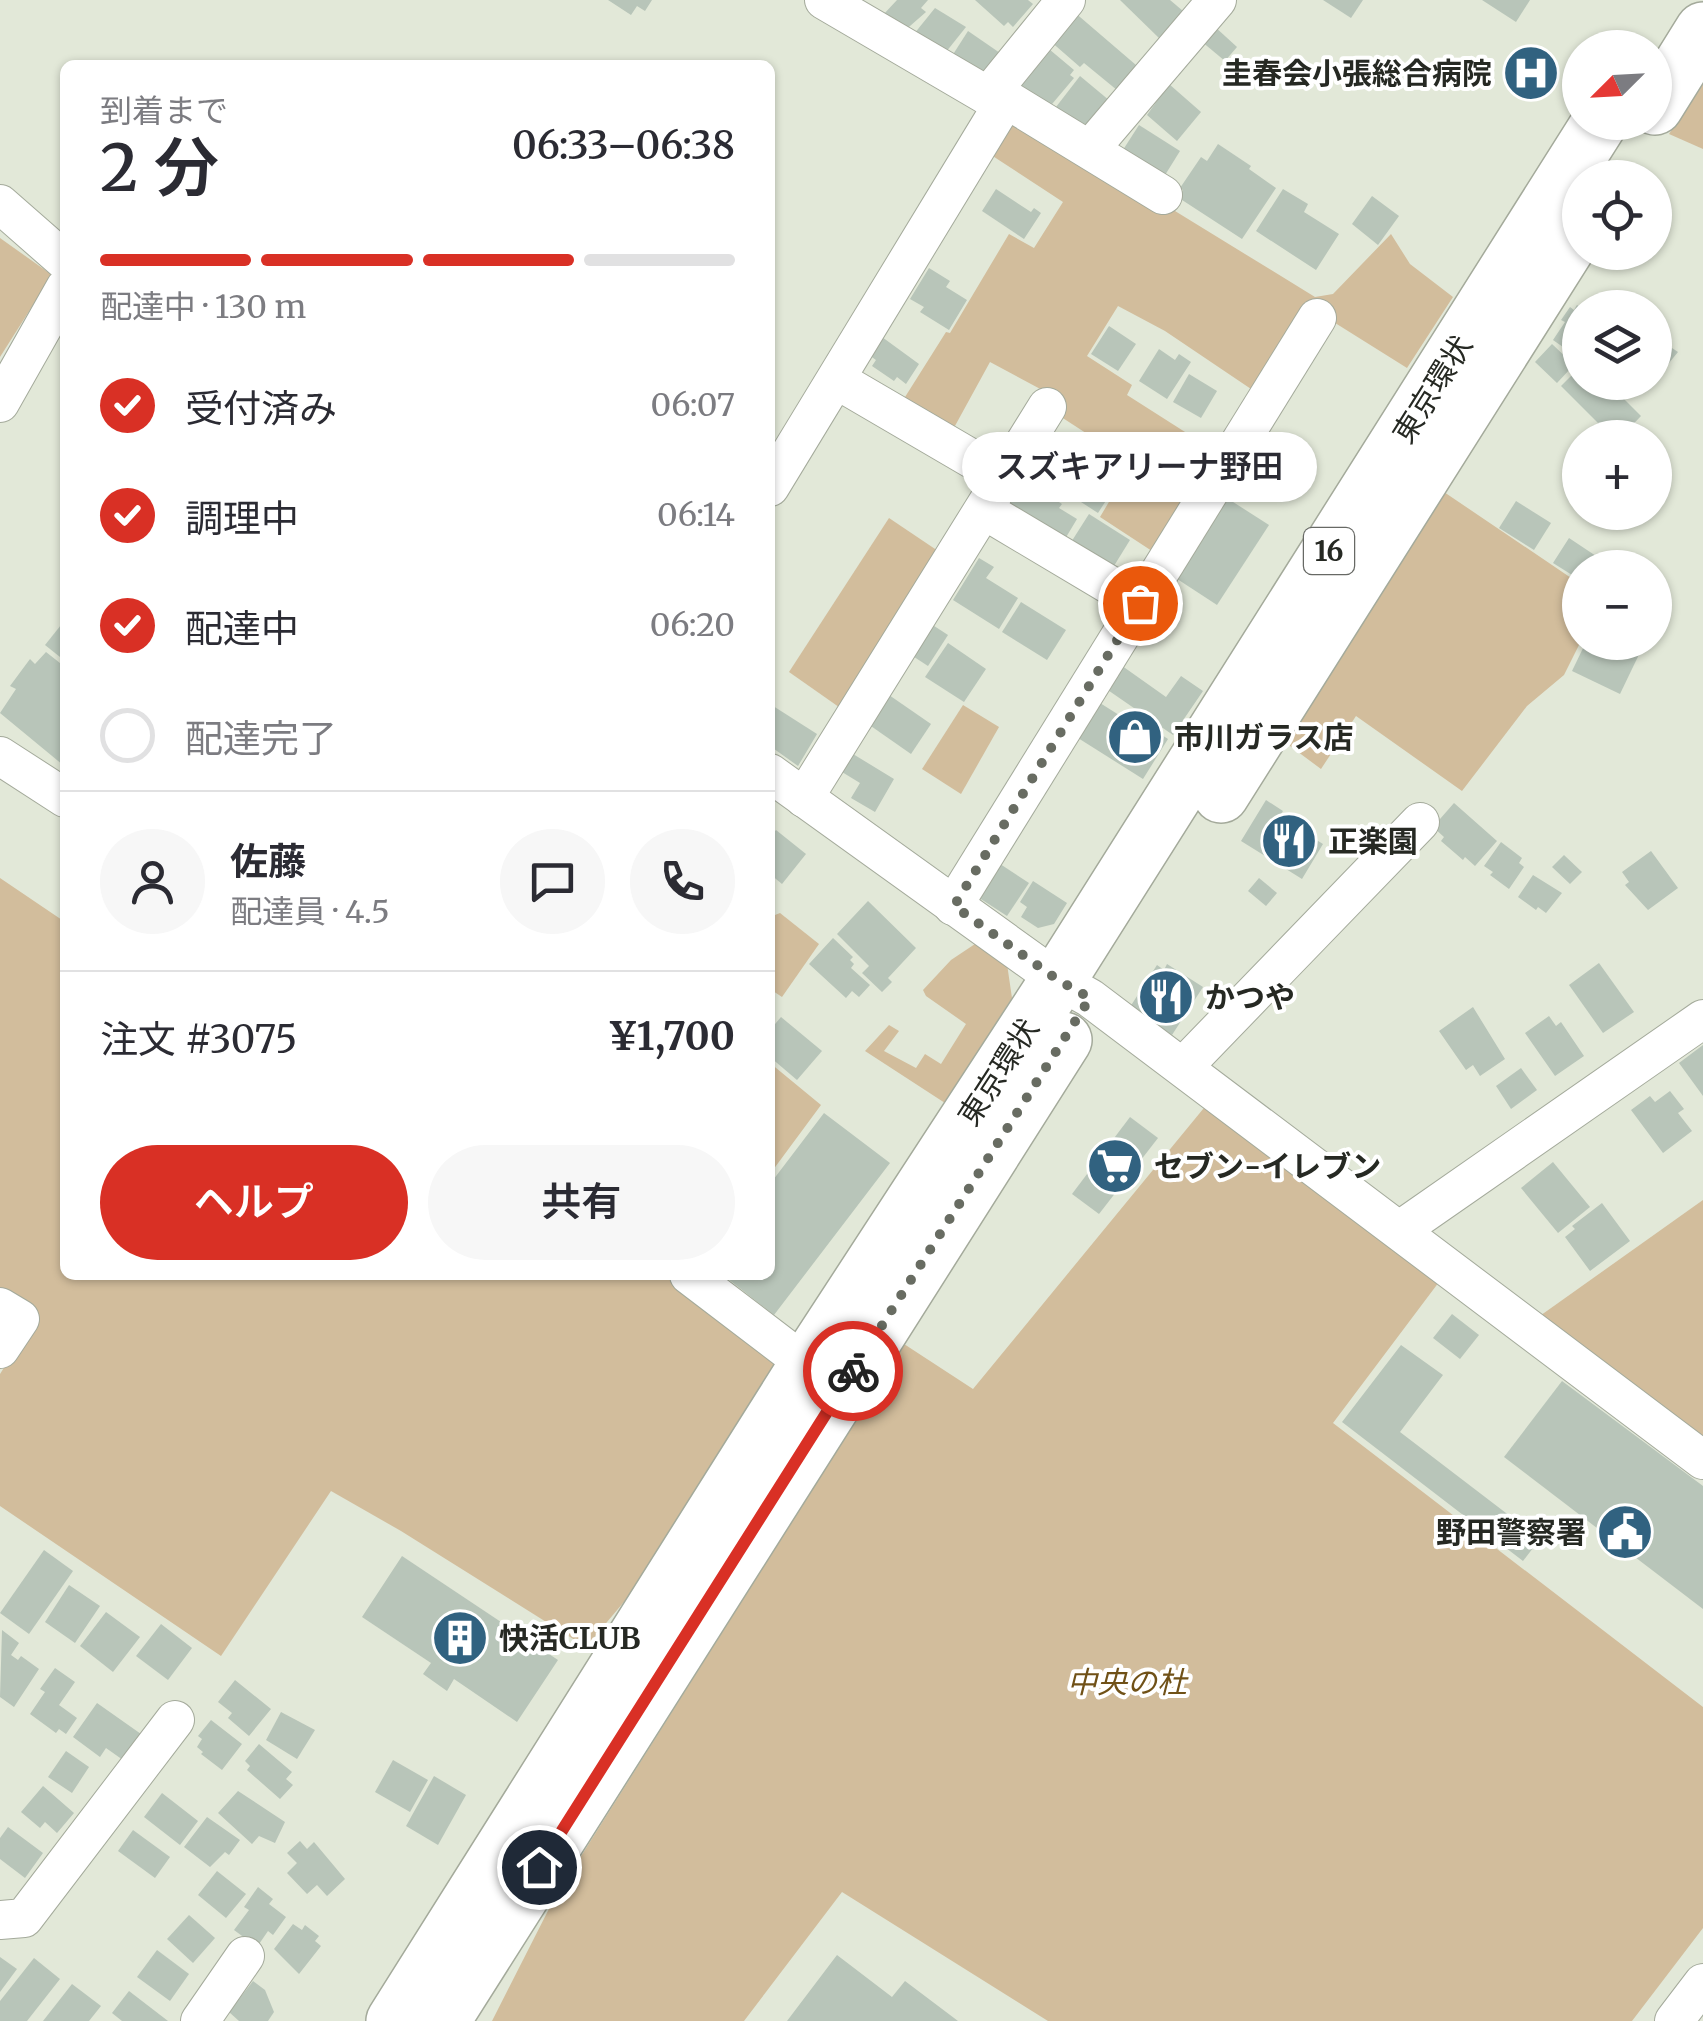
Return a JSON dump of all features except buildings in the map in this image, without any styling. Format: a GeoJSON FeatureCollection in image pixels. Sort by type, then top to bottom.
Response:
{"type":"FeatureCollection","features":[{"type":"Feature","properties":{"kind":"highway"},"geometry":{"type":"LineString","coordinates":[[1658,30],[1677,0]]}},
{"type":"Feature","properties":{"kind":"highway"},"geometry":{"type":"LineString","coordinates":[[1672,80],[1703,30]]}},
{"type":"Feature","properties":{"kind":"highway","name":"東京環状"},"geometry":{"type":"LineString","coordinates":[[442,2021],[1589,140]]}},
{"type":"Feature","properties":{"kind":"highway","name":"東京環状"},"geometry":{"type":"LineString","coordinates":[[394,2021],[807,1365],[1074,989],[1562,254]]}},
{"type":"Feature","properties":{"kind":"highway","name":"16"},"geometry":{"type":"LineString","coordinates":[[363,2021],[517,1784],[656,1609]]}},
{"type":"Feature","properties":{"kind":"highway","name":"16"},"geometry":{"type":"LineString","coordinates":[[460,2021],[519,1898]]}},
{"type":"Feature","properties":{"kind":"street"},"geometry":{"type":"LineString","coordinates":[[824,0],[868,10],[997,98],[1090,148],[1163,195]]}},
{"type":"Feature","properties":{"kind":"street"},"geometry":{"type":"LineString","coordinates":[[775,480],[837,380],[997,98],[1066,0]]}},
{"type":"Feature","properties":{"kind":"street"},"geometry":{"type":"LineString","coordinates":[[1090,148],[1218,0]]}},
{"type":"Feature","properties":{"kind":"street"},"geometry":{"type":"LineString","coordinates":[[0,204],[60,257]]}},
{"type":"Feature","properties":{"kind":"street"},"geometry":{"type":"LineString","coordinates":[[0,403],[60,297]]}},
{"type":"Feature","properties":{"kind":"street"},"geometry":{"type":"LineString","coordinates":[[954,906],[1317,318]]}},
{"type":"Feature","properties":{"kind":"street"},"geometry":{"type":"LineString","coordinates":[[837,380],[1004,478]]}},
{"type":"Feature","properties":{"kind":"street"},"geometry":{"type":"LineString","coordinates":[[804,798],[1047,407]]}},
{"type":"Feature","properties":{"kind":"street"},"geometry":{"type":"LineString","coordinates":[[984,510],[1140,603]]}},
{"type":"Feature","properties":{"kind":"street"},"geometry":{"type":"LineString","coordinates":[[0,756],[60,787]]}},
{"type":"Feature","properties":{"kind":"street"},"geometry":{"type":"LineString","coordinates":[[775,777],[1184,1066],[1703,1460]]}},
{"type":"Feature","properties":{"kind":"street"},"geometry":{"type":"LineString","coordinates":[[1184,1066],[1420,822]]}},
{"type":"Feature","properties":{"kind":"street"},"geometry":{"type":"LineString","coordinates":[[1400,1230],[1703,1018]]}},
{"type":"Feature","properties":{"kind":"street"},"geometry":{"type":"LineString","coordinates":[[696,1280],[807,1365]]}},
{"type":"Feature","properties":{"kind":"street"},"geometry":{"type":"LineString","coordinates":[[0,1307],[20,1319],[0,1349]]}},
{"type":"Feature","properties":{"kind":"street"},"geometry":{"type":"LineString","coordinates":[[0,1920],[24,1918],[175,1720]]}},
{"type":"Feature","properties":{"kind":"street"},"geometry":{"type":"LineString","coordinates":[[200,2021],[245,1956]]}},
{"type":"Feature","properties":{"kind":"street"},"geometry":{"type":"LineString","coordinates":[[1674,2021],[1703,1983]]}},
{"type":"Feature","properties":{"kind":"green space"},"geometry":{"type":"Polygon","coordinates":[[[1703,82],[1703,149],[1672,135],[1703,82]]]}},
{"type":"Feature","properties":{"kind":"green space"},"geometry":{"type":"Polygon","coordinates":[[[1022,117],[1315,297],[1333,294],[1391,234],[1410,264],[1453,297],[1407,368],[1324,316],[1254,391],[1165,331],[1118,306],[1087,356],[1132,385],[1127,395],[1218,453],[1155,553],[1100,517],[1132,463],[1052,411],[1059,399],[990,362],[950,435],[900,405],[946,332],[950,333],[1009,234],[1034,248],[1063,202],[985,151],[1002,123],[1022,117]]]}},
{"type":"Feature","properties":{"kind":"green space"},"geometry":{"type":"Polygon","coordinates":[[[0,238],[52,275],[0,357],[0,238]]]}},
{"type":"Feature","properties":{"kind":"green space"},"geometry":{"type":"Polygon","coordinates":[[[1444,492],[1562,572],[1562,660],[1572,660],[1564,675],[1527,706],[1462,791],[1356,716],[1321,769],[1286,743],[1444,492]]]}},
{"type":"Feature","properties":{"kind":"green space"},"geometry":{"type":"Polygon","coordinates":[[[889,518],[944,555],[846,712],[789,672],[889,518]]]}},
{"type":"Feature","properties":{"kind":"green space"},"geometry":{"type":"Polygon","coordinates":[[[963,705],[999,727],[961,794],[922,769],[963,705]]]}},
{"type":"Feature","properties":{"kind":"green space"},"geometry":{"type":"Polygon","coordinates":[[[0,878],[60,919],[60,1280],[686,1280],[784,1355],[639,1584],[586,1647],[331,1491],[221,1656],[0,1506],[0,1374],[36,1317],[0,1293],[0,878]]]}},
{"type":"Feature","properties":{"kind":"green space"},"geometry":{"type":"Polygon","coordinates":[[[780,913],[819,944],[782,997],[775,992],[775,915],[780,913]]]}},
{"type":"Feature","properties":{"kind":"green space"},"geometry":{"type":"Polygon","coordinates":[[[978,942],[1007,964],[1012,998],[945,1103],[865,1051],[889,1025],[899,1031],[884,1051],[916,1068],[925,1054],[941,1064],[966,1024],[923,990],[951,960],[978,942]]]}},
{"type":"Feature","properties":{"kind":"green space"},"geometry":{"type":"Polygon","coordinates":[[[775,1067],[821,1105],[775,1167],[775,1067]]]}},
{"type":"Feature","properties":{"kind":"green space","name":"中央の杜"},"geometry":{"type":"Polygon","coordinates":[[[1208,1103],[1442,1278],[1333,1423],[1703,1707],[1703,1928],[1632,2021],[1048,2021],[842,1892],[744,2021],[492,2021],[554,1899],[904,1344],[973,1389],[1208,1103]]]}},
{"type":"Feature","properties":{"kind":"green space"},"geometry":{"type":"Polygon","coordinates":[[[1703,1200],[1703,1443],[1537,1318],[1703,1200]]]}},
{"type":"Feature","properties":{"kind":"way so far"},"geometry":{"type":"LineString","coordinates":[[853,1371],[1090,998],[1058,980],[954,906],[1140,603]]}},
{"type":"Feature","properties":{"kind":"place","name":"圭春会小張総合病院"},"geometry":{"type":"Point","coordinates":[1531,73]}},
{"type":"Feature","properties":{"kind":"place","name":"スズキアリーナ野田"},"geometry":{"type":"Point","coordinates":[1140,603]}},
{"type":"Feature","properties":{"kind":"place","name":"市川ガラス店"},"geometry":{"type":"Point","coordinates":[1135,737]}},
{"type":"Feature","properties":{"kind":"place","name":"正楽園"},"geometry":{"type":"Point","coordinates":[1289,841]}},
{"type":"Feature","properties":{"kind":"place","name":"かつや"},"geometry":{"type":"Point","coordinates":[1166,997]}},
{"type":"Feature","properties":{"kind":"place","name":"セブン-イレブン"},"geometry":{"type":"Point","coordinates":[1115,1166]}},
{"type":"Feature","properties":{"kind":"place","name":"野田警察署"},"geometry":{"type":"Point","coordinates":[1625,1532]}},
{"type":"Feature","properties":{"kind":"place","name":"快活CLUB"},"geometry":{"type":"Point","coordinates":[460,1638]}},
{"type":"Feature","properties":{"kind":"route"},"geometry":{"type":"LineString","coordinates":[[539,1867],[853,1371]]}}]}
